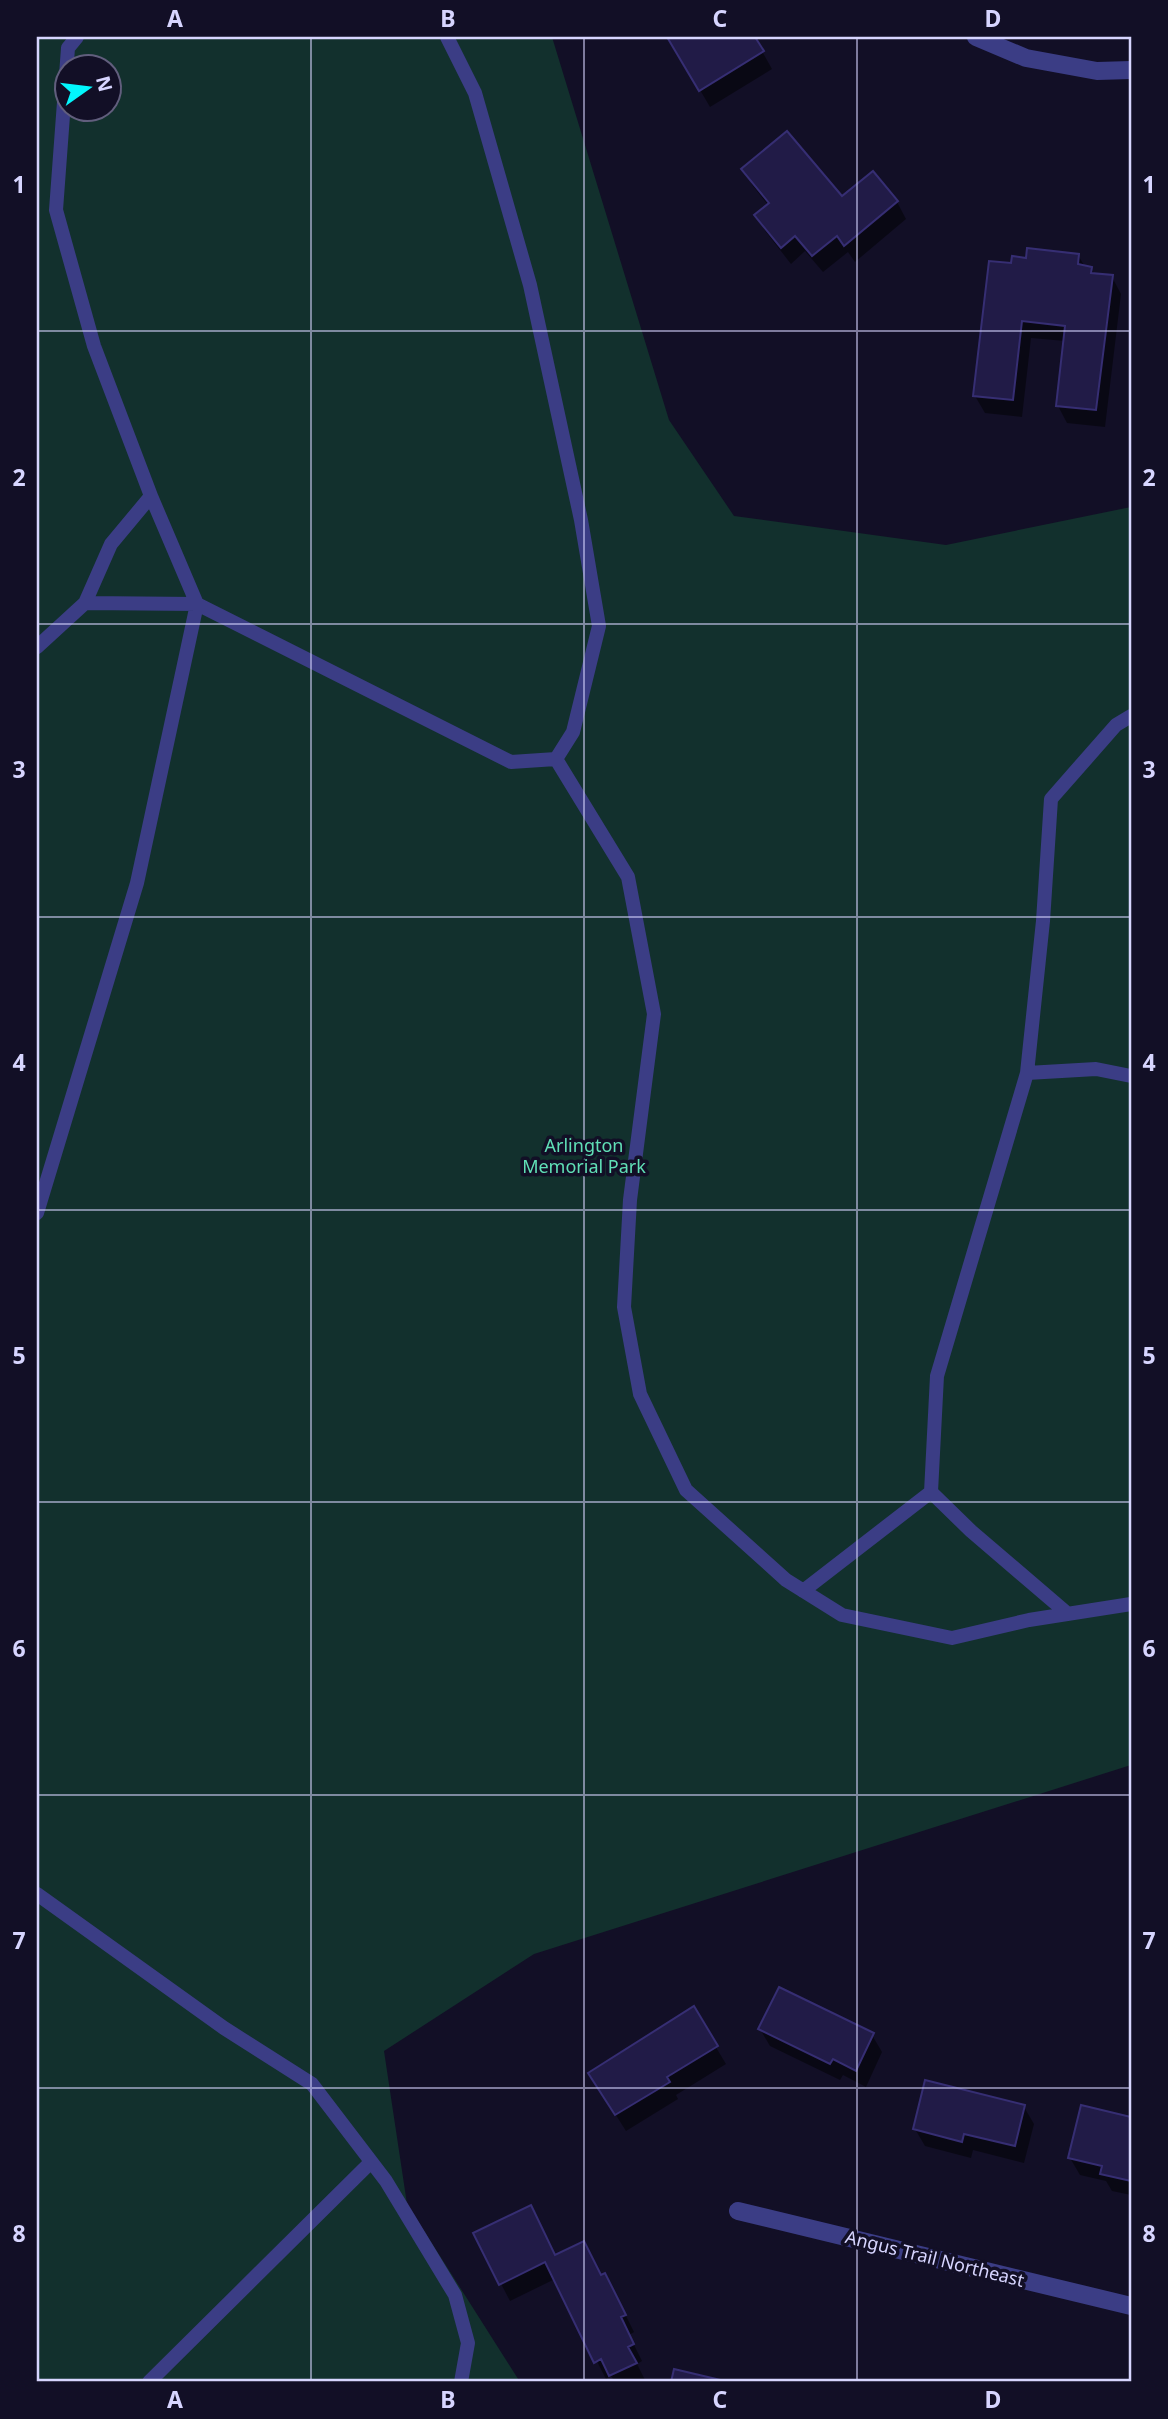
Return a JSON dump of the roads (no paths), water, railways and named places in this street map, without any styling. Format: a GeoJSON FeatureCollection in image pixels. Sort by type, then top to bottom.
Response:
{"type":"FeatureCollection","features":[{"type":"Feature","properties":{"kind":"street"},"geometry":{"type":"LineString","coordinates":[[976,37],[1026,58],[1097,71],[1131,70]]}},
{"type":"Feature","properties":{"kind":"street","name":"Angus Trail Northeast"},"geometry":{"type":"LineString","coordinates":[[738,2211],[1131,2306]]}},
{"type":"Feature","properties":{"kind":"lane"},"geometry":{"type":"LineString","coordinates":[[37,1213],[137,883],[197,604],[94,346],[57,210],[68,48],[77,37]]}},
{"type":"Feature","properties":{"kind":"lane"},"geometry":{"type":"LineString","coordinates":[[446,37],[475,93],[530,285],[581,520],[599,626],[573,732],[556,759]]}},
{"type":"Feature","properties":{"kind":"lane"},"geometry":{"type":"LineString","coordinates":[[37,647],[85,603],[111,544],[152,496]]}},
{"type":"Feature","properties":{"kind":"lane"},"geometry":{"type":"LineString","coordinates":[[85,603],[197,604],[511,762],[556,759]]}},
{"type":"Feature","properties":{"kind":"lane"},"geometry":{"type":"LineString","coordinates":[[1068,1614],[971,1531],[932,1492],[937,1376],[1027,1073],[1043,921],[1051,799],[1116,725],[1131,716]]}},
{"type":"Feature","properties":{"kind":"lane"},"geometry":{"type":"LineString","coordinates":[[556,759],[628,877],[654,1014],[630,1199],[624,1307],[640,1394],[686,1490],[786,1580],[842,1615],[952,1638],[1029,1620],[1131,1604]]}},
{"type":"Feature","properties":{"kind":"lane"},"geometry":{"type":"LineString","coordinates":[[1027,1073],[1096,1069],[1131,1076]]}},
{"type":"Feature","properties":{"kind":"lane"},"geometry":{"type":"LineString","coordinates":[[803,1591],[932,1492]]}},
{"type":"Feature","properties":{"kind":"lane"},"geometry":{"type":"LineString","coordinates":[[37,1895],[224,2028],[312,2084],[386,2181],[455,2295],[468,2343],[461,2382]]}},
{"type":"Feature","properties":{"kind":"lane"},"geometry":{"type":"LineString","coordinates":[[149,2382],[372,2162]]}},
{"type":"Feature","properties":{"kind":"park label","name":"Arlington Memorial Park"},"geometry":{"type":"Point","coordinates":[584,1155]}}]}
